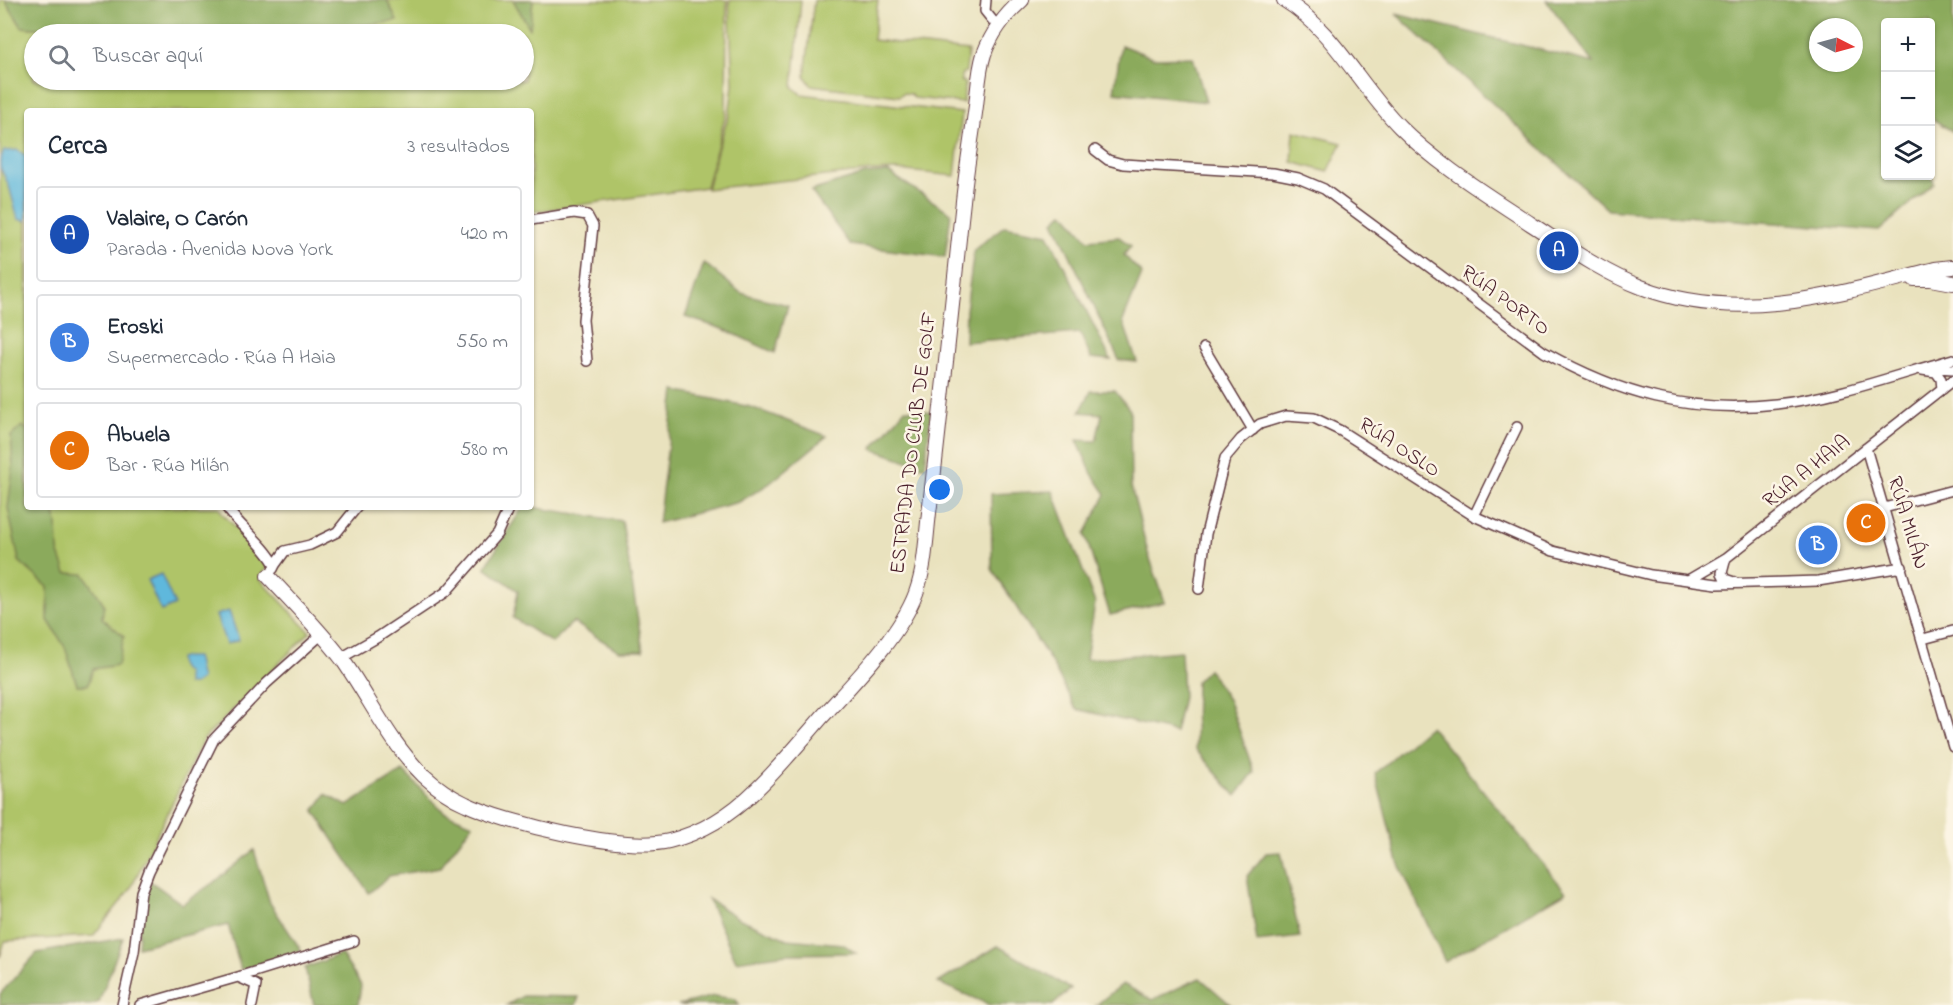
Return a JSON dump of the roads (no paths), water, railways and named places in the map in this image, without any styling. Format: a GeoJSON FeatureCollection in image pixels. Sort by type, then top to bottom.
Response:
{"type":"FeatureCollection","features":[{"type":"Feature","properties":{"kind":"street"},"geometry":{"type":"LineString","coordinates":[[986,0],[985,11],[998,27]]}},
{"type":"Feature","properties":{"kind":"street","name":"ESTRADA DO CLUB DE GOLF"},"geometry":{"type":"LineString","coordinates":[[228,510],[250,536],[270,555],[272,571],[340,658],[407,758],[443,791],[488,813],[602,840],[634,844],[665,842],[693,834],[718,822],[742,804],[767,780],[862,673],[903,619],[917,592],[924,556],[979,78],[984,54],[1004,16],[1022,0]]}},
{"type":"Feature","properties":{"kind":"street"},"geometry":{"type":"LineString","coordinates":[[1284,0],[1312,20],[1385,111],[1423,150],[1477,189],[1587,260],[1642,288],[1695,301],[1742,306],[1776,305],[1828,296],[1935,269],[1953,267]]}},
{"type":"Feature","properties":{"kind":"street","name":"RÚA PORTO"},"geometry":{"type":"LineString","coordinates":[[1095,150],[1108,160],[1123,164],[1273,172],[1298,178],[1324,189],[1544,352],[1607,384],[1657,399],[1730,406],[1777,404],[1845,390],[1953,359]]}},
{"type":"Feature","properties":{"kind":"street"},"geometry":{"type":"LineString","coordinates":[[534,220],[574,213],[587,215],[593,226],[583,320],[587,361]]}},
{"type":"Feature","properties":{"kind":"street"},"geometry":{"type":"LineString","coordinates":[[1897,279],[1930,279],[1953,283]]}},
{"type":"Feature","properties":{"kind":"street"},"geometry":{"type":"LineString","coordinates":[[1204,348],[1253,430]]}},
{"type":"Feature","properties":{"kind":"street","name":"RÚA PORTO"},"geometry":{"type":"LineString","coordinates":[[1917,370],[1946,367],[1953,369]]}},
{"type":"Feature","properties":{"kind":"street"},"geometry":{"type":"LineString","coordinates":[[1917,370],[1936,372],[1941,379],[1942,389]]}},
{"type":"Feature","properties":{"kind":"street","name":"RÚA A HAIA"},"geometry":{"type":"LineString","coordinates":[[1690,579],[1726,558],[1953,382]]}},
{"type":"Feature","properties":{"kind":"street","name":"RÚA OSLO"},"geometry":{"type":"LineString","coordinates":[[1198,589],[1206,534],[1225,458],[1240,439],[1260,424],[1286,416],[1314,418],[1341,431],[1474,516],[1553,551],[1651,575],[1717,584],[1818,581],[1902,567]]}},
{"type":"Feature","properties":{"kind":"street"},"geometry":{"type":"LineString","coordinates":[[1474,516],[1517,428]]}},
{"type":"Feature","properties":{"kind":"street","name":"RÚA MILÁN"},"geometry":{"type":"LineString","coordinates":[[1866,448],[1953,747]]}},
{"type":"Feature","properties":{"kind":"street"},"geometry":{"type":"LineString","coordinates":[[1884,508],[1953,490]]}},
{"type":"Feature","properties":{"kind":"street"},"geometry":{"type":"LineString","coordinates":[[272,571],[285,551],[310,545],[337,532],[355,510]]}},
{"type":"Feature","properties":{"kind":"street"},"geometry":{"type":"LineString","coordinates":[[340,658],[378,637],[446,592],[497,534],[508,510]]}},
{"type":"Feature","properties":{"kind":"street"},"geometry":{"type":"LineString","coordinates":[[1726,558],[1722,573],[1725,579],[1745,584]]}},
{"type":"Feature","properties":{"kind":"street"},"geometry":{"type":"LineString","coordinates":[[1923,639],[1953,631]]}},
{"type":"Feature","properties":{"kind":"street"},"geometry":{"type":"LineString","coordinates":[[122,1005],[134,952],[141,892],[149,871],[214,739],[267,683],[321,634]]}},
{"type":"Feature","properties":{"kind":"street"},"geometry":{"type":"LineString","coordinates":[[140,1005],[354,941]]}},
{"type":"Feature","properties":{"kind":"street"},"geometry":{"type":"LineString","coordinates":[[238,977],[256,985],[252,1005]]}},
{"type":"Feature","properties":{"kind":"water"},"geometry":{"type":"Polygon","coordinates":[[[18,150],[24,155],[24,220],[18,219],[9,186],[0,167],[4,151],[18,150]]]}},
{"type":"Feature","properties":{"kind":"water"},"geometry":{"type":"Polygon","coordinates":[[[161,574],[175,605],[161,611],[147,580],[161,574]]]}},
{"type":"Feature","properties":{"kind":"water"},"geometry":{"type":"Polygon","coordinates":[[[229,611],[239,640],[226,644],[216,615],[229,611]]]}},
{"type":"Feature","properties":{"kind":"water"},"geometry":{"type":"Polygon","coordinates":[[[196,657],[197,660],[201,679],[194,684],[187,684],[187,673],[180,667],[179,659],[196,657]]]}},
{"type":"Feature","properties":{"kind":"place","name":"Valaire, O Carón"},"geometry":{"type":"Point","coordinates":[1559,251]}},
{"type":"Feature","properties":{"kind":"place","name":"Abuela"},"geometry":{"type":"Point","coordinates":[1866,523]}},
{"type":"Feature","properties":{"kind":"place","name":"Eroski"},"geometry":{"type":"Point","coordinates":[1818,545]}}]}
